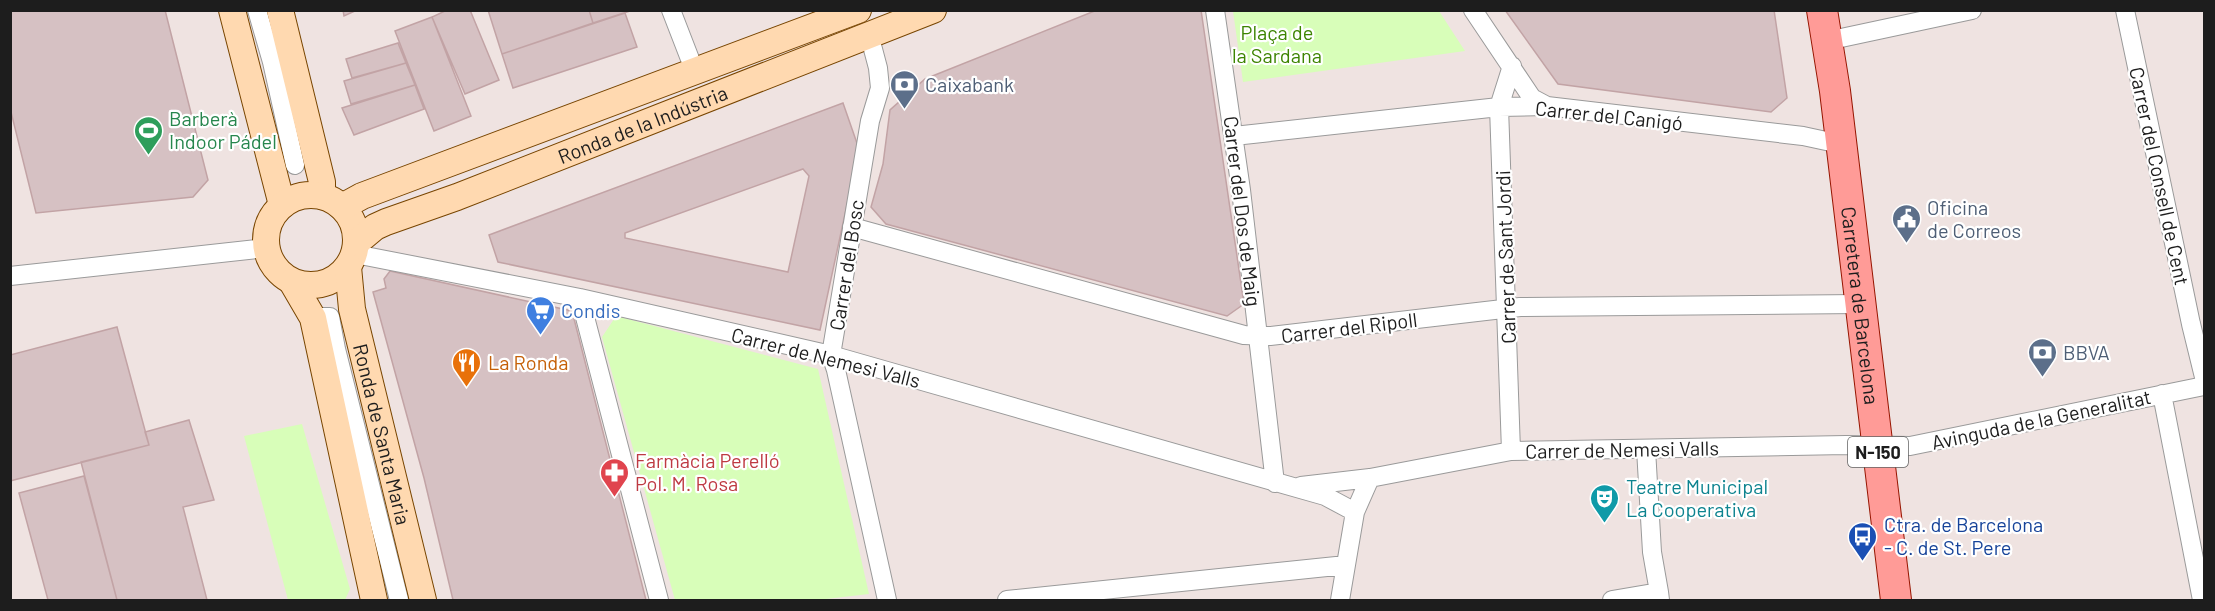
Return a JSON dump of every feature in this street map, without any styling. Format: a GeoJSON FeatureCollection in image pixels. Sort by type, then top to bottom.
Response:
{"type":"FeatureCollection","features":[{"type":"Feature","properties":{"kind":"main road","name":"Carretera de Barcelona"},"geometry":{"type":"LineString","coordinates":[[1822,10],[1896,600]]}},
{"type":"Feature","properties":{"kind":"street"},"geometry":{"type":"LineString","coordinates":[[232,10],[282,205]]}},
{"type":"Feature","properties":{"kind":"street"},"geometry":{"type":"LineString","coordinates":[[257,10],[272,62],[293,165]]}},
{"type":"Feature","properties":{"kind":"street"},"geometry":{"type":"LineString","coordinates":[[280,10],[322,182],[332,201],[350,217],[356,229],[353,254],[337,278],[323,284],[308,286],[292,282],[276,268],[266,248],[268,224],[282,205],[294,198],[308,195],[332,201]]}},
{"type":"Feature","properties":{"kind":"street"},"geometry":{"type":"LineString","coordinates":[[671,10],[695,72]]}},
{"type":"Feature","properties":{"kind":"street","name":"Ronda de la Indústria"},"geometry":{"type":"LineString","coordinates":[[332,201],[362,196],[858,10]]}},
{"type":"Feature","properties":{"kind":"street","name":"Ronda de la Indústria"},"geometry":{"type":"LineString","coordinates":[[353,254],[375,227],[386,222],[933,10]]}},
{"type":"Feature","properties":{"kind":"street","name":"Carrer del Dos de Maig"},"geometry":{"type":"LineString","coordinates":[[1215,10],[1259,335],[1283,485]]}},
{"type":"Feature","properties":{"kind":"street"},"geometry":{"type":"LineString","coordinates":[[1473,10],[1532,98],[1547,106]]}},
{"type":"Feature","properties":{"kind":"street"},"geometry":{"type":"LineString","coordinates":[[1827,41],[1972,10]]}},
{"type":"Feature","properties":{"kind":"street","name":"Carrer del Consell de Cent"},"geometry":{"type":"LineString","coordinates":[[2125,10],[2191,324],[2205,377]]}},
{"type":"Feature","properties":{"kind":"street","name":"Carrer del Bosc"},"geometry":{"type":"LineString","coordinates":[[869,34],[878,68],[880,88],[870,121],[831,355],[888,600]]}},
{"type":"Feature","properties":{"kind":"street","name":"Carrer de Sant Jordi"},"geometry":{"type":"LineString","coordinates":[[1511,451],[1498,107],[1512,66]]}},
{"type":"Feature","properties":{"kind":"street","name":"Carrer del Canigó"},"geometry":{"type":"LineString","coordinates":[[1233,136],[1498,107],[1547,106],[1803,136],[1840,144]]}},
{"type":"Feature","properties":{"kind":"street","name":"Carrer del Ripoll"},"geometry":{"type":"LineString","coordinates":[[852,227],[1244,335],[1270,336],[1520,307],[1860,304]]}},
{"type":"Feature","properties":{"kind":"street"},"geometry":{"type":"LineString","coordinates":[[10,276],[266,248]]}},
{"type":"Feature","properties":{"kind":"street","name":"Carrer de Nemesi Valls"},"geometry":{"type":"LineString","coordinates":[[353,254],[580,298],[831,355],[1325,496],[1355,513]]}},
{"type":"Feature","properties":{"kind":"street","name":"Ronda de Santa Maria"},"geometry":{"type":"LineString","coordinates":[[353,254],[352,309],[423,600]]}},
{"type":"Feature","properties":{"kind":"street","name":"Ronda de Santa Maria"},"geometry":{"type":"LineString","coordinates":[[292,282],[313,318],[374,600]]}},
{"type":"Feature","properties":{"kind":"street"},"geometry":{"type":"LineString","coordinates":[[580,298],[659,600]]}},
{"type":"Feature","properties":{"kind":"street","name":"Ronda de Santa Maria"},"geometry":{"type":"LineString","coordinates":[[329,316],[399,600]]}},
{"type":"Feature","properties":{"kind":"street","name":"Avinguda de la Generalitat"},"geometry":{"type":"LineString","coordinates":[[1877,445],[1910,446],[2205,386]]}},
{"type":"Feature","properties":{"kind":"street"},"geometry":{"type":"LineString","coordinates":[[2162,394],[2202,600]]}},
{"type":"Feature","properties":{"kind":"street","name":"Carrer de Nemesi Valls"},"geometry":{"type":"LineString","coordinates":[[1283,485],[1370,478],[1511,451],[1877,445]]}},
{"type":"Feature","properties":{"kind":"street"},"geometry":{"type":"LineString","coordinates":[[1612,600],[1659,596],[1652,552],[1646,449]]}},
{"type":"Feature","properties":{"kind":"street"},"geometry":{"type":"LineString","coordinates":[[1340,600],[1355,513],[1370,478]]}},
{"type":"Feature","properties":{"kind":"street"},"geometry":{"type":"LineString","coordinates":[[1006,600],[1346,565]]}},
{"type":"Feature","properties":{"kind":"green space","name":"Plaça de la Sardana"},"geometry":{"type":"Polygon","coordinates":[[[1233,11],[1439,11],[1465,51],[1243,82],[1233,11]]]}},
{"type":"Feature","properties":{"kind":"green space"},"geometry":{"type":"Polygon","coordinates":[[[616,316],[818,369],[869,594],[817,600],[675,600],[602,337],[616,316]]]}},
{"type":"Feature","properties":{"kind":"green space"},"geometry":{"type":"Polygon","coordinates":[[[302,424],[350,589],[345,600],[288,600],[244,436],[302,424]]]}},
{"type":"Feature","properties":{"kind":"building","name":"Barberà Indoor Pádel"},"geometry":{"type":"Polygon","coordinates":[[[10,10],[165,10],[208,180],[193,197],[36,213],[10,108],[10,10]]]}},
{"type":"Feature","properties":{"kind":"building"},"geometry":{"type":"Polygon","coordinates":[[[343,10],[357,10],[344,16],[343,10]]]}},
{"type":"Feature","properties":{"kind":"building"},"geometry":{"type":"Polygon","coordinates":[[[447,10],[470,10],[499,80],[465,94],[432,17],[447,10]]]}},
{"type":"Feature","properties":{"kind":"building"},"geometry":{"type":"Polygon","coordinates":[[[488,10],[589,10],[593,23],[502,54],[488,10]]]}},
{"type":"Feature","properties":{"kind":"building"},"geometry":{"type":"Polygon","coordinates":[[[589,10],[633,10],[593,23],[589,10]]]}},
{"type":"Feature","properties":{"kind":"building"},"geometry":{"type":"Polygon","coordinates":[[[1097,10],[1201,10],[1244,304],[1227,316],[886,224],[871,207],[883,164],[890,110],[925,79],[1097,10]]]}},
{"type":"Feature","properties":{"kind":"building"},"geometry":{"type":"Polygon","coordinates":[[[1505,10],[1774,10],[1787,98],[1771,112],[1558,84],[1505,10]]]}},
{"type":"Feature","properties":{"kind":"building"},"geometry":{"type":"Polygon","coordinates":[[[625,13],[637,47],[513,88],[502,54],[625,13]]]}},
{"type":"Feature","properties":{"kind":"building"},"geometry":{"type":"Polygon","coordinates":[[[432,17],[471,116],[434,131],[395,31],[432,17]]]}},
{"type":"Feature","properties":{"kind":"building"},"geometry":{"type":"Polygon","coordinates":[[[398,43],[406,63],[352,78],[346,59],[398,43]]]}},
{"type":"Feature","properties":{"kind":"building"},"geometry":{"type":"Polygon","coordinates":[[[406,63],[415,85],[351,104],[344,81],[406,63]]]}},
{"type":"Feature","properties":{"kind":"building"},"geometry":{"type":"Polygon","coordinates":[[[415,85],[424,109],[354,135],[342,108],[415,85]]]}},
{"type":"Feature","properties":{"kind":"building"},"geometry":{"type":"Polygon","coordinates":[[[843,103],[859,149],[820,330],[498,262],[489,235],[843,103]],[[803,169],[625,233],[625,238],[788,272],[809,176],[803,169]]]}},
{"type":"Feature","properties":{"kind":"building"},"geometry":{"type":"Polygon","coordinates":[[[390,271],[572,311],[646,600],[453,600],[424,478],[373,292],[386,288],[384,279],[390,271]]]}},
{"type":"Feature","properties":{"kind":"building"},"geometry":{"type":"Polygon","coordinates":[[[117,327],[149,445],[10,481],[10,355],[117,327]]]}},
{"type":"Feature","properties":{"kind":"building"},"geometry":{"type":"Polygon","coordinates":[[[189,420],[214,500],[183,507],[207,600],[117,600],[81,462],[149,445],[145,432],[189,420]]]}},
{"type":"Feature","properties":{"kind":"building"},"geometry":{"type":"Polygon","coordinates":[[[84,476],[117,600],[48,600],[19,493],[84,476]]]}},
{"type":"Feature","properties":{"kind":"place","name":"Caixabank"},"geometry":{"type":"Point","coordinates":[904,110]}},
{"type":"Feature","properties":{"kind":"place","name":"Barberà Indoor Pádel"},"geometry":{"type":"Point","coordinates":[148,156]}},
{"type":"Feature","properties":{"kind":"place","name":"Oficina de Correos"},"geometry":{"type":"Point","coordinates":[1906,244]}},
{"type":"Feature","properties":{"kind":"place","name":"Condis"},"geometry":{"type":"Point","coordinates":[540,336]}},
{"type":"Feature","properties":{"kind":"place","name":"BBVA"},"geometry":{"type":"Point","coordinates":[2042,378]}},
{"type":"Feature","properties":{"kind":"place","name":"La Ronda"},"geometry":{"type":"Point","coordinates":[467,388]}},
{"type":"Feature","properties":{"kind":"place","name":"Farmàcia Perelló Pol. M. Rosa"},"geometry":{"type":"Point","coordinates":[614,498]}},
{"type":"Feature","properties":{"kind":"place","name":"Teatre Municipal La Cooperativa"},"geometry":{"type":"Point","coordinates":[1605,524]}},
{"type":"Feature","properties":{"kind":"place","name":"Ctra. de Barcelona - C. de St. Pere"},"geometry":{"type":"Point","coordinates":[1863,562]}}]}
